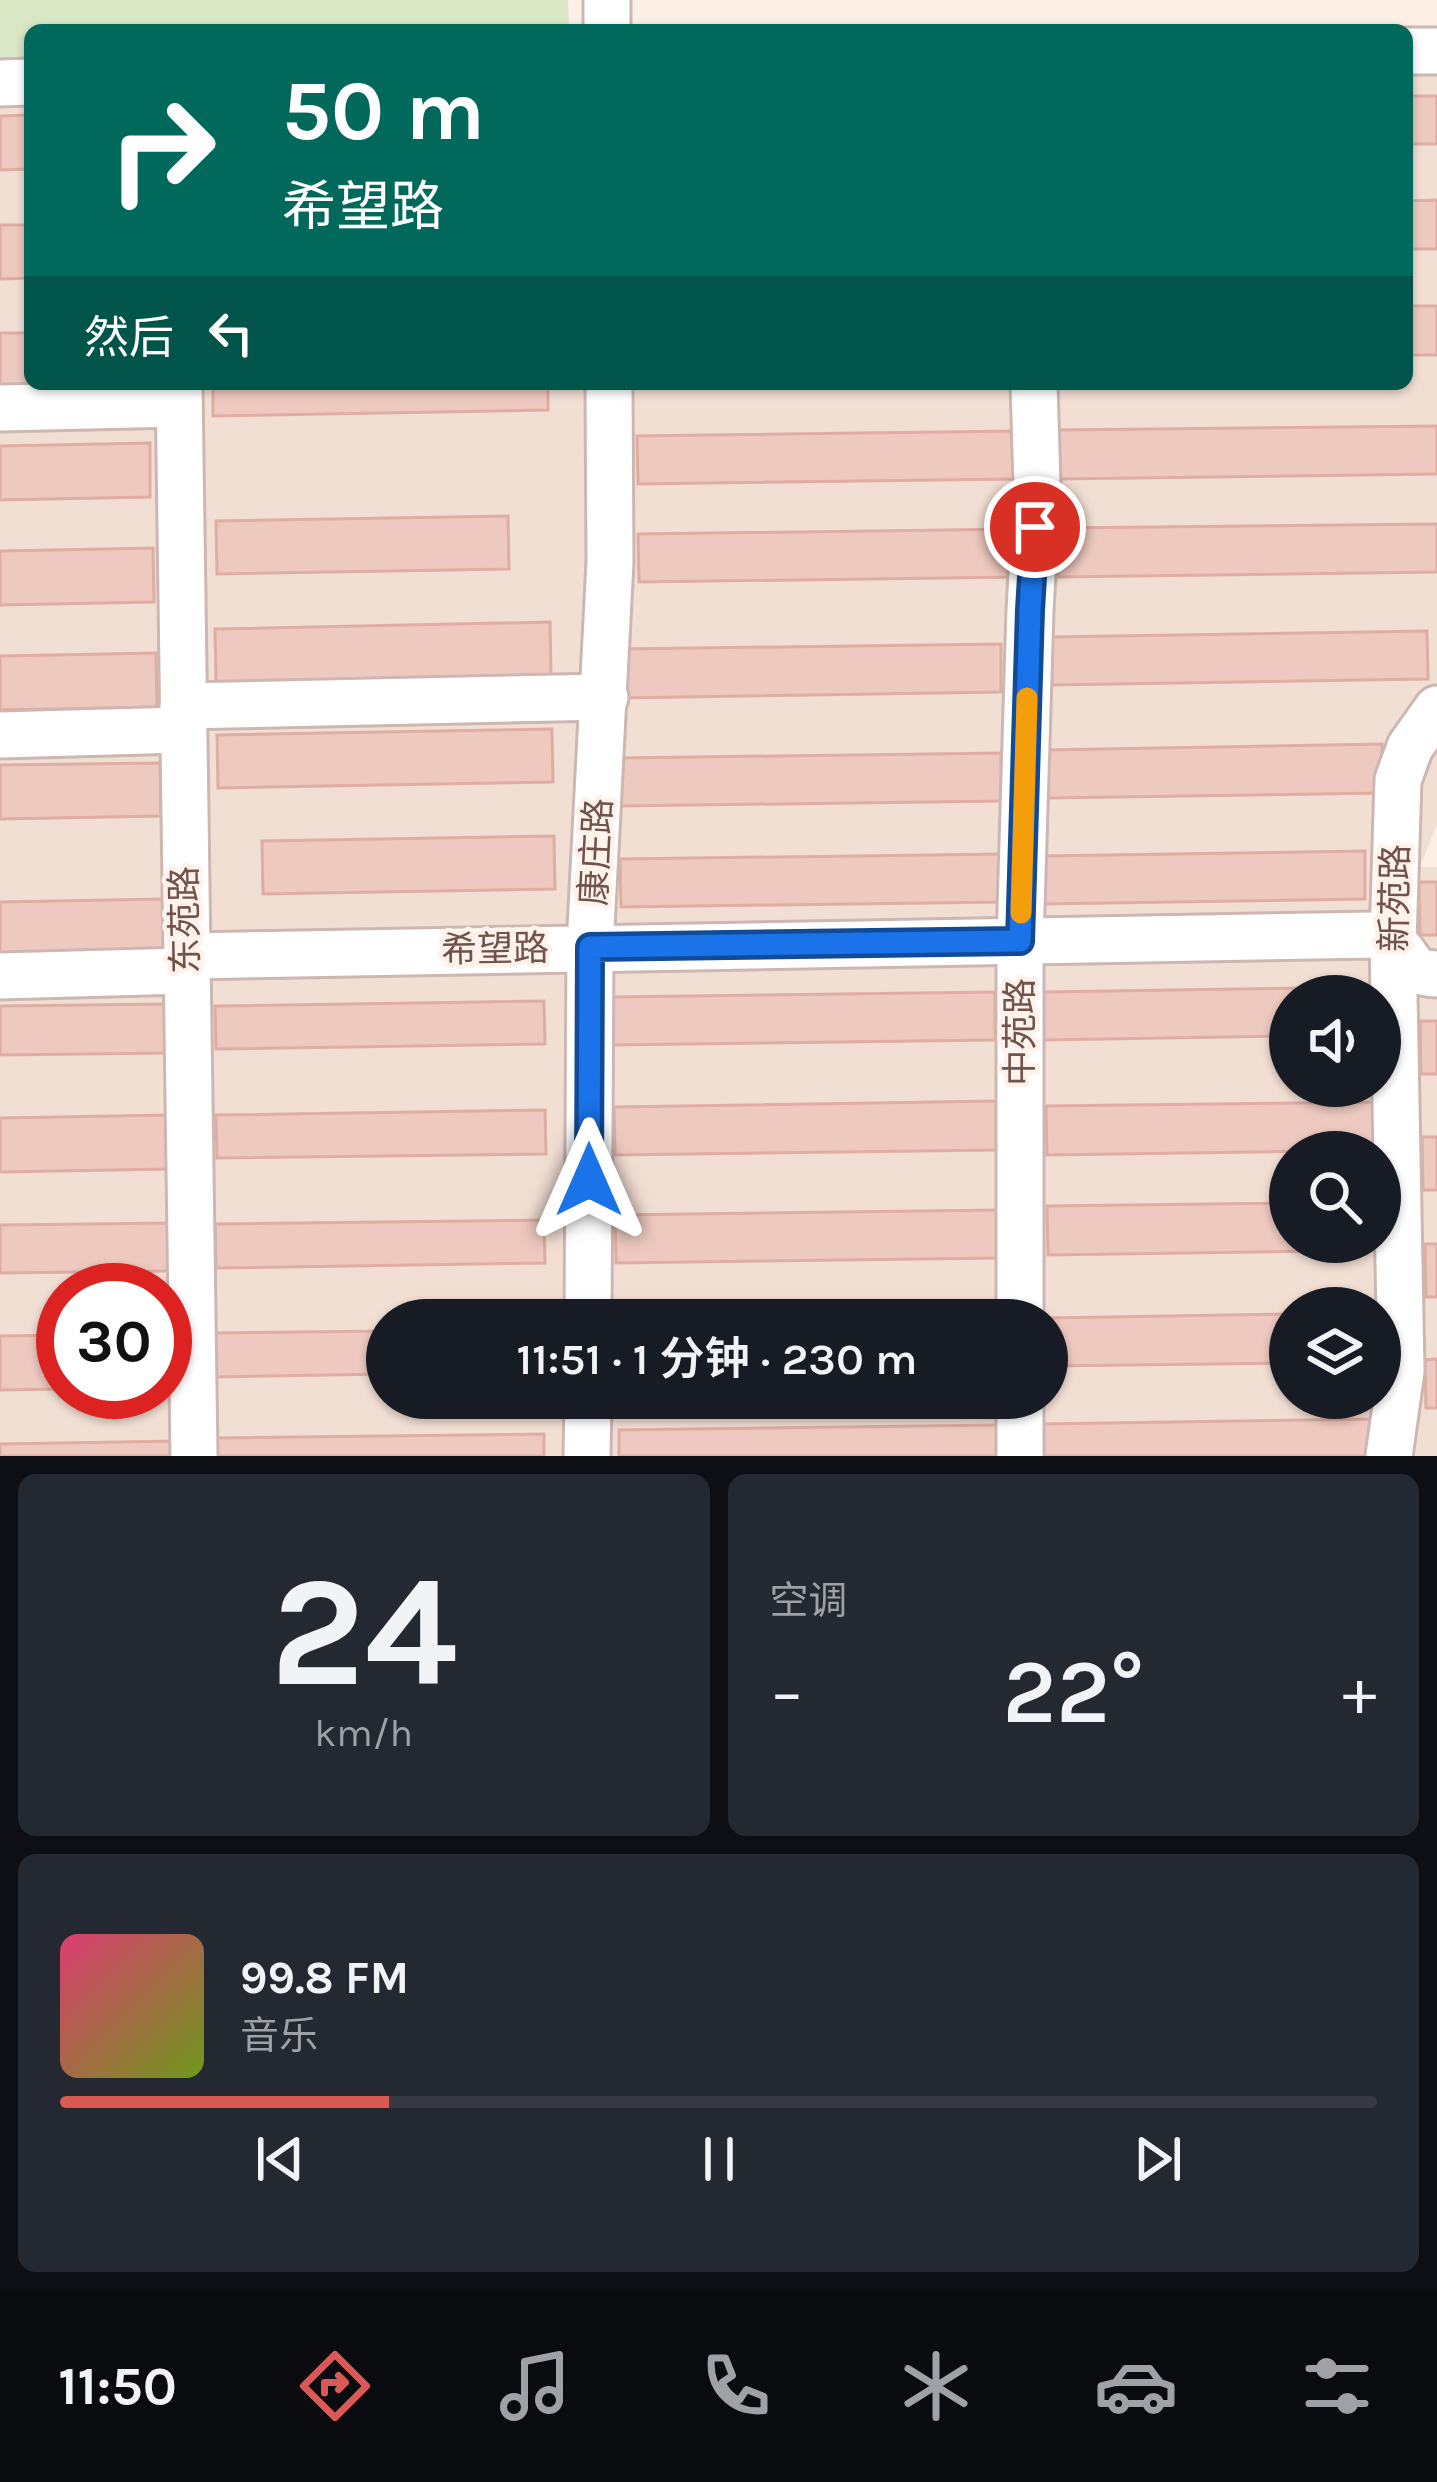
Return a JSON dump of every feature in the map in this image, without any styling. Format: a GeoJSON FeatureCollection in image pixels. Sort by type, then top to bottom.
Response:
{"type":"FeatureCollection","features":[{"type":"Feature","properties":{"kind":"street","name":"康庄路"},"geometry":{"type":"LineString","coordinates":[[588,1299],[590,947],[610,562],[609,390]]}},
{"type":"Feature","properties":{"kind":"street","name":"中苑路"},"geometry":{"type":"LineString","coordinates":[[1020,1299],[1020,941],[1037,485],[1034,390]]}},
{"type":"Feature","properties":{"kind":"street"},"geometry":{"type":"LineString","coordinates":[[0,408],[179,394]]}},
{"type":"Feature","properties":{"kind":"street","name":"东苑路"},"geometry":{"type":"LineString","coordinates":[[179,394],[194,1456]]}},
{"type":"Feature","properties":{"kind":"street"},"geometry":{"type":"LineString","coordinates":[[0,735],[183,718],[605,697]]}},
{"type":"Feature","properties":{"kind":"street","name":"新苑路"},"geometry":{"type":"LineString","coordinates":[[1389,1456],[1402,1370],[1393,941],[1399,780],[1410,748],[1437,709]]}},
{"type":"Feature","properties":{"kind":"street","name":"希望路"},"geometry":{"type":"LineString","coordinates":[[0,976],[186,963],[590,947],[1375,935],[1393,941]]}},
{"type":"Feature","properties":{"kind":"street"},"geometry":{"type":"LineString","coordinates":[[1393,941],[1412,968],[1437,974]]}},
{"type":"Feature","properties":{"kind":"street"},"geometry":{"type":"LineString","coordinates":[[587,1456],[588,1419]]}},
{"type":"Feature","properties":{"kind":"street"},"geometry":{"type":"LineString","coordinates":[[1020,1419],[1020,1456]]}},
{"type":"Feature","properties":{"kind":"shaded area"},"geometry":{"type":"Polygon","coordinates":[[[1437,40],[1437,824],[1420,867],[1437,867],[1437,1456],[0,1456],[0,71],[24,70],[24,390],[1413,390],[1413,41],[1437,40]]]}},
{"type":"Feature","properties":{"kind":"green space"},"geometry":{"type":"Polygon","coordinates":[[[0,0],[568,0],[569,24],[24,24],[24,70],[0,71],[0,0]]]}},
{"type":"Feature","properties":{"kind":"building"},"geometry":{"type":"Polygon","coordinates":[[[1413,96],[1437,96],[1437,144],[1413,144],[1413,96]]]}},
{"type":"Feature","properties":{"kind":"building"},"geometry":{"type":"Polygon","coordinates":[[[24,115],[24,169],[0,170],[0,116],[24,115]]]}},
{"type":"Feature","properties":{"kind":"building"},"geometry":{"type":"Polygon","coordinates":[[[1437,200],[1437,249],[1413,249],[1413,201],[1437,200]]]}},
{"type":"Feature","properties":{"kind":"building"},"geometry":{"type":"Polygon","coordinates":[[[0,225],[24,225],[24,278],[0,279],[0,225]]]}},
{"type":"Feature","properties":{"kind":"building"},"geometry":{"type":"Polygon","coordinates":[[[1413,306],[1437,306],[1437,355],[1413,355],[1413,306]]]}},
{"type":"Feature","properties":{"kind":"building"},"geometry":{"type":"Polygon","coordinates":[[[0,333],[24,333],[24,387],[0,387],[0,333]]]}},
{"type":"Feature","properties":{"kind":"building"},"geometry":{"type":"Polygon","coordinates":[[[213,390],[548,390],[548,410],[213,416],[213,390]]]}},
{"type":"Feature","properties":{"kind":"building"},"geometry":{"type":"Polygon","coordinates":[[[1437,426],[1437,474],[1058,479],[1057,430],[1437,426]]]}},
{"type":"Feature","properties":{"kind":"building"},"geometry":{"type":"Polygon","coordinates":[[[1019,431],[1019,479],[638,484],[637,436],[1019,431]]]}},
{"type":"Feature","properties":{"kind":"building"},"geometry":{"type":"Polygon","coordinates":[[[150,443],[150,497],[0,500],[0,446],[150,443]]]}},
{"type":"Feature","properties":{"kind":"building"},"geometry":{"type":"Polygon","coordinates":[[[508,516],[509,569],[217,574],[216,521],[508,516]]]}},
{"type":"Feature","properties":{"kind":"building"},"geometry":{"type":"Polygon","coordinates":[[[1437,524],[1437,572],[1058,577],[1057,528],[1437,524]]]}},
{"type":"Feature","properties":{"kind":"building"},"geometry":{"type":"Polygon","coordinates":[[[1020,529],[1020,577],[639,582],[638,534],[1020,529]]]}},
{"type":"Feature","properties":{"kind":"building"},"geometry":{"type":"Polygon","coordinates":[[[153,548],[154,602],[0,605],[0,551],[153,548]]]}},
{"type":"Feature","properties":{"kind":"building"},"geometry":{"type":"Polygon","coordinates":[[[550,622],[551,675],[216,682],[215,629],[550,622]]]}},
{"type":"Feature","properties":{"kind":"building"},"geometry":{"type":"Polygon","coordinates":[[[1427,631],[1428,679],[1052,685],[1052,637],[1427,631]]]}},
{"type":"Feature","properties":{"kind":"building"},"geometry":{"type":"Polygon","coordinates":[[[1001,644],[1001,692],[619,698],[619,649],[1001,644]]]}},
{"type":"Feature","properties":{"kind":"building"},"geometry":{"type":"Polygon","coordinates":[[[156,653],[157,707],[0,710],[0,656],[156,653]]]}},
{"type":"Feature","properties":{"kind":"building"},"geometry":{"type":"Polygon","coordinates":[[[552,729],[553,782],[218,788],[217,735],[552,729]]]}},
{"type":"Feature","properties":{"kind":"building"},"geometry":{"type":"Polygon","coordinates":[[[1382,744],[1383,793],[1048,798],[1047,750],[1382,744]]]}},
{"type":"Feature","properties":{"kind":"building"},"geometry":{"type":"Polygon","coordinates":[[[1001,753],[1001,801],[620,806],[619,758],[1001,753]]]}},
{"type":"Feature","properties":{"kind":"building"},"geometry":{"type":"Polygon","coordinates":[[[160,763],[161,816],[0,819],[0,765],[160,763]]]}},
{"type":"Feature","properties":{"kind":"building"},"geometry":{"type":"Polygon","coordinates":[[[554,836],[555,889],[263,894],[262,841],[554,836]]]}},
{"type":"Feature","properties":{"kind":"building"},"geometry":{"type":"Polygon","coordinates":[[[1365,851],[1365,899],[1042,904],[1041,856],[1365,851]]]}},
{"type":"Feature","properties":{"kind":"building"},"geometry":{"type":"Polygon","coordinates":[[[1002,854],[1002,902],[621,907],[620,859],[1002,854]]]}},
{"type":"Feature","properties":{"kind":"building"},"geometry":{"type":"Polygon","coordinates":[[[1419,882],[1437,882],[1437,935],[1420,935],[1419,882]]]}},
{"type":"Feature","properties":{"kind":"building"},"geometry":{"type":"Polygon","coordinates":[[[163,899],[164,953],[0,956],[0,902],[163,899]]]}},
{"type":"Feature","properties":{"kind":"building"},"geometry":{"type":"Polygon","coordinates":[[[1269,989],[1269,1036],[1044,1040],[1043,992],[1269,989]]]}},
{"type":"Feature","properties":{"kind":"building"},"geometry":{"type":"Polygon","coordinates":[[[995,992],[995,1040],[613,1045],[613,997],[995,992]]]}},
{"type":"Feature","properties":{"kind":"building"},"geometry":{"type":"Polygon","coordinates":[[[544,1001],[545,1044],[216,1049],[215,1006],[544,1001]]]}},
{"type":"Feature","properties":{"kind":"building"},"geometry":{"type":"Polygon","coordinates":[[[167,1004],[167,1053],[0,1055],[0,1006],[167,1004]]]}},
{"type":"Feature","properties":{"kind":"building"},"geometry":{"type":"Polygon","coordinates":[[[1420,1021],[1437,1021],[1437,1074],[1421,1074],[1420,1021]]]}},
{"type":"Feature","properties":{"kind":"building"},"geometry":{"type":"Polygon","coordinates":[[[996,1101],[996,1150],[615,1155],[614,1107],[996,1101]]]}},
{"type":"Feature","properties":{"kind":"building"},"geometry":{"type":"Polygon","coordinates":[[[1046,1106],[1381,1107],[1381,1131],[1269,1131],[1269,1152],[1047,1155],[1046,1106]]]}},
{"type":"Feature","properties":{"kind":"building"},"geometry":{"type":"Polygon","coordinates":[[[545,1110],[546,1154],[217,1158],[216,1115],[545,1110]]]}},
{"type":"Feature","properties":{"kind":"building"},"geometry":{"type":"Polygon","coordinates":[[[168,1115],[169,1169],[0,1172],[0,1118],[168,1115]]]}},
{"type":"Feature","properties":{"kind":"building"},"geometry":{"type":"Polygon","coordinates":[[[1422,1137],[1437,1137],[1437,1190],[1423,1190],[1422,1137]]]}},
{"type":"Feature","properties":{"kind":"building"},"geometry":{"type":"Polygon","coordinates":[[[1269,1203],[1269,1252],[1048,1255],[1047,1206],[1269,1203]]]}},
{"type":"Feature","properties":{"kind":"building"},"geometry":{"type":"Polygon","coordinates":[[[997,1210],[998,1258],[616,1263],[615,1215],[997,1210]]]}},
{"type":"Feature","properties":{"kind":"building"},"geometry":{"type":"Polygon","coordinates":[[[544,1220],[545,1263],[216,1268],[215,1224],[544,1220]]]}},
{"type":"Feature","properties":{"kind":"building"},"geometry":{"type":"Polygon","coordinates":[[[170,1223],[171,1263],[36,1263],[36,1273],[0,1273],[0,1225],[170,1223]]]}},
{"type":"Feature","properties":{"kind":"building"},"geometry":{"type":"Polygon","coordinates":[[[1425,1244],[1437,1244],[1437,1297],[1426,1297],[1425,1244]]]}},
{"type":"Feature","properties":{"kind":"building"},"geometry":{"type":"Polygon","coordinates":[[[1269,1314],[1269,1363],[1068,1366],[1068,1318],[1269,1314]]]}},
{"type":"Feature","properties":{"kind":"building"},"geometry":{"type":"Polygon","coordinates":[[[366,1331],[366,1374],[214,1377],[213,1333],[366,1331]]]}},
{"type":"Feature","properties":{"kind":"building"},"geometry":{"type":"Polygon","coordinates":[[[36,1335],[36,1389],[0,1390],[0,1336],[36,1335]]]}},
{"type":"Feature","properties":{"kind":"building"},"geometry":{"type":"Polygon","coordinates":[[[1437,1359],[1437,1408],[1426,1408],[1425,1360],[1437,1359]]]}},
{"type":"Feature","properties":{"kind":"building"},"geometry":{"type":"Polygon","coordinates":[[[1372,1419],[1373,1456],[1038,1456],[1038,1424],[1372,1419]]]}},
{"type":"Feature","properties":{"kind":"building"},"geometry":{"type":"Polygon","coordinates":[[[1000,1425],[1001,1456],[619,1456],[619,1430],[1000,1425]]]}},
{"type":"Feature","properties":{"kind":"building"},"geometry":{"type":"Polygon","coordinates":[[[544,1434],[544,1456],[215,1456],[215,1438],[544,1434]]]}},
{"type":"Feature","properties":{"kind":"building"},"geometry":{"type":"Polygon","coordinates":[[[177,1441],[177,1456],[0,1456],[0,1444],[177,1441]]]}},
{"type":"Feature","properties":{"kind":"slow traffic"},"geometry":{"type":"LineString","coordinates":[[1021,913],[1027,698]]}},
{"type":"Feature","properties":{"kind":"route"},"geometry":{"type":"LineString","coordinates":[[589,1180],[590,947],[1020,941],[1035,527]]}}]}
